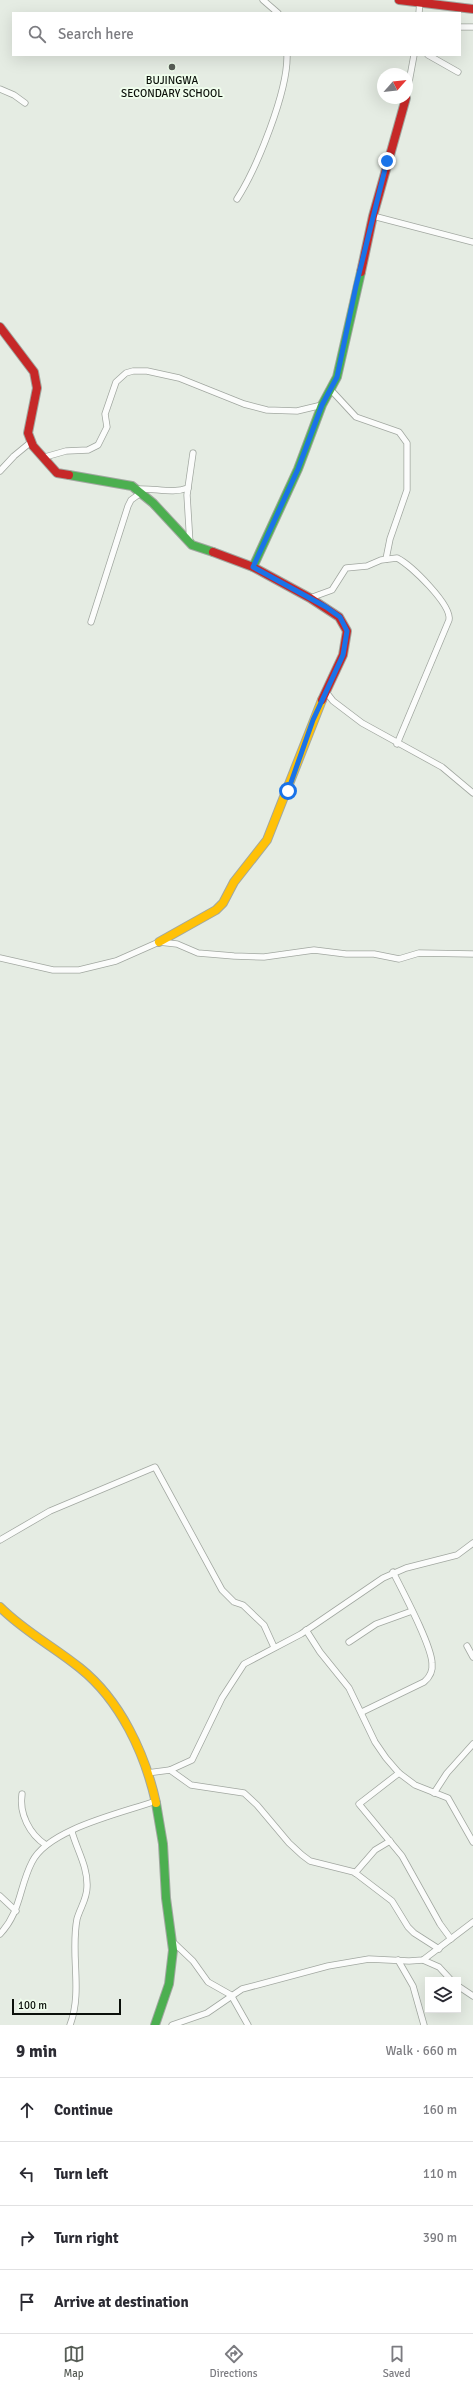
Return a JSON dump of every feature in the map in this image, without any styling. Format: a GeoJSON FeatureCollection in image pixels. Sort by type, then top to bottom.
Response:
{"type":"FeatureCollection","features":[{"type":"Feature","properties":{"kind":"street"},"geometry":{"type":"LineString","coordinates":[[263,0],[277,12]]}},
{"type":"Feature","properties":{"kind":"street"},"geometry":{"type":"LineString","coordinates":[[399,0],[420,1],[473,9]]}},
{"type":"Feature","properties":{"kind":"street"},"geometry":{"type":"LineString","coordinates":[[419,12],[420,1]]}},
{"type":"Feature","properties":{"kind":"street"},"geometry":{"type":"LineString","coordinates":[[461,27],[473,27]]}},
{"type":"Feature","properties":{"kind":"street"},"geometry":{"type":"LineString","coordinates":[[237,199],[250,179],[268,132],[282,85],[287,56]]}},
{"type":"Feature","properties":{"kind":"street"},"geometry":{"type":"LineString","coordinates":[[412,68],[414,56]]}},
{"type":"Feature","properties":{"kind":"street"},"geometry":{"type":"LineString","coordinates":[[430,56],[458,72]]}},
{"type":"Feature","properties":{"kind":"street"},"geometry":{"type":"LineString","coordinates":[[0,90],[14,95],[25,103]]}},
{"type":"Feature","properties":{"kind":"street"},"geometry":{"type":"LineString","coordinates":[[253,567],[298,469],[322,405],[337,377],[373,216],[404,104]]}},
{"type":"Feature","properties":{"kind":"street"},"geometry":{"type":"LineString","coordinates":[[373,216],[473,242]]}},
{"type":"Feature","properties":{"kind":"street"},"geometry":{"type":"LineString","coordinates":[[0,327],[30,364],[36,380],[37,388],[28,433],[31,442],[45,457],[54,470],[60,474],[121,482],[139,491],[190,544],[223,558],[253,567],[285,586],[310,598],[340,617],[347,631],[343,655],[313,720],[288,791],[263,845],[234,882],[223,903],[216,910],[159,942],[116,961],[79,970],[53,970],[0,958]]}},
{"type":"Feature","properties":{"kind":"street"},"geometry":{"type":"LineString","coordinates":[[45,457],[66,451],[88,450],[98,445],[107,427],[105,414],[116,382],[126,373],[133,371],[162,373],[179,378],[244,404],[266,410],[296,411],[322,405]]}},
{"type":"Feature","properties":{"kind":"street"},"geometry":{"type":"LineString","coordinates":[[331,390],[356,417],[399,432],[407,443],[407,490],[390,539],[386,559]]}},
{"type":"Feature","properties":{"kind":"street"},"geometry":{"type":"LineString","coordinates":[[0,471],[14,456],[31,442]]}},
{"type":"Feature","properties":{"kind":"street"},"geometry":{"type":"LineString","coordinates":[[190,544],[187,515],[188,488],[193,453]]}},
{"type":"Feature","properties":{"kind":"street"},"geometry":{"type":"LineString","coordinates":[[91,622],[131,500],[139,491],[164,489],[174,492],[188,488]]}},
{"type":"Feature","properties":{"kind":"street"},"geometry":{"type":"LineString","coordinates":[[310,598],[332,590],[346,568],[367,566],[386,559],[397,558],[418,572],[445,606],[450,616],[397,744]]}},
{"type":"Feature","properties":{"kind":"street"},"geometry":{"type":"LineString","coordinates":[[326,692],[333,701],[362,723],[397,744],[442,767],[473,793]]}},
{"type":"Feature","properties":{"kind":"street"},"geometry":{"type":"LineString","coordinates":[[159,942],[177,944],[198,954],[234,956],[264,957],[314,950],[346,954],[374,954],[399,959],[419,952],[473,954]]}},
{"type":"Feature","properties":{"kind":"street"},"geometry":{"type":"LineString","coordinates":[[0,1540],[50,1511],[155,1467],[222,1590],[234,1602],[244,1605],[264,1625],[274,1648]]}},
{"type":"Feature","properties":{"kind":"street"},"geometry":{"type":"LineString","coordinates":[[147,1774],[170,1770],[185,1765],[195,1757],[222,1698],[238,1671],[258,1655],[306,1630],[376,1581],[393,1572],[457,1555],[473,1543]]}},
{"type":"Feature","properties":{"kind":"street"},"geometry":{"type":"LineString","coordinates":[[362,1712],[424,1682],[431,1675],[432,1663],[412,1611],[393,1572]]}},
{"type":"Feature","properties":{"kind":"street"},"geometry":{"type":"LineString","coordinates":[[0,1607],[33,1637],[75,1664],[92,1679],[113,1703],[137,1747],[156,1801],[162,1842],[166,1898],[174,1944],[171,1975],[155,2025]]}},
{"type":"Feature","properties":{"kind":"street"},"geometry":{"type":"LineString","coordinates":[[349,1642],[376,1624],[412,1611]]}},
{"type":"Feature","properties":{"kind":"street"},"geometry":{"type":"LineString","coordinates":[[306,1630],[320,1652],[349,1688],[362,1712],[375,1742],[399,1773],[415,1785],[448,1798],[473,1842]]}},
{"type":"Feature","properties":{"kind":"street"},"geometry":{"type":"LineString","coordinates":[[467,1646],[473,1657]]}},
{"type":"Feature","properties":{"kind":"street"},"geometry":{"type":"LineString","coordinates":[[434,1793],[447,1773],[473,1744]]}},
{"type":"Feature","properties":{"kind":"street"},"geometry":{"type":"LineString","coordinates":[[170,1770],[191,1785],[244,1793],[257,1805],[289,1843],[310,1862],[355,1874],[392,1901],[408,1927],[414,1933],[439,1949]]}},
{"type":"Feature","properties":{"kind":"street"},"geometry":{"type":"LineString","coordinates":[[399,1773],[359,1804],[402,1856],[440,1924],[451,1938]]}},
{"type":"Feature","properties":{"kind":"street"},"geometry":{"type":"LineString","coordinates":[[22,1794],[23,1814],[35,1837],[46,1845]]}},
{"type":"Feature","properties":{"kind":"street"},"geometry":{"type":"LineString","coordinates":[[0,1934],[12,1921],[32,1862],[46,1845],[72,1832],[156,1801]]}},
{"type":"Feature","properties":{"kind":"street"},"geometry":{"type":"LineString","coordinates":[[70,2025],[76,2000],[74,1959],[77,1918],[85,1901],[87,1887],[84,1865],[72,1832]]}},
{"type":"Feature","properties":{"kind":"street"},"geometry":{"type":"LineString","coordinates":[[355,1874],[375,1850],[390,1841]]}},
{"type":"Feature","properties":{"kind":"street"},"geometry":{"type":"LineString","coordinates":[[0,1896],[16,1911]]}},
{"type":"Feature","properties":{"kind":"street"},"geometry":{"type":"LineString","coordinates":[[424,1960],[473,1922]]}},
{"type":"Feature","properties":{"kind":"street"},"geometry":{"type":"LineString","coordinates":[[174,1944],[193,1961],[208,1982],[231,1995],[248,2025]]}},
{"type":"Feature","properties":{"kind":"street"},"geometry":{"type":"LineString","coordinates":[[172,2025],[207,2013],[231,1995],[242,1989],[337,1963],[369,1959],[424,1960],[439,1967],[448,1977]]}},
{"type":"Feature","properties":{"kind":"street"},"geometry":{"type":"LineString","coordinates":[[398,1960],[413,1986],[424,2025]]}},
{"type":"Feature","properties":{"kind":"street"},"geometry":{"type":"LineString","coordinates":[[461,1988],[473,1996]]}},
{"type":"Feature","properties":{"kind":"traffic: fast"},"geometry":{"type":"LineString","coordinates":[[253,567],[298,469],[322,405],[337,377],[361,272]]}},
{"type":"Feature","properties":{"kind":"traffic: fast"},"geometry":{"type":"LineString","coordinates":[[69,475],[132,486],[153,503],[192,545],[213,552]]}},
{"type":"Feature","properties":{"kind":"traffic: fast"},"geometry":{"type":"LineString","coordinates":[[155,2025],[169,1984],[173,1950],[166,1898],[163,1844],[156,1803]]}},
{"type":"Feature","properties":{"kind":"traffic: slow"},"geometry":{"type":"LineString","coordinates":[[159,942],[216,910],[223,903],[234,882],[267,840],[322,700]]}},
{"type":"Feature","properties":{"kind":"traffic: slow"},"geometry":{"type":"LineString","coordinates":[[0,1607],[19,1624],[80,1668],[107,1696],[119,1712],[138,1747],[156,1803]]}},
{"type":"Feature","properties":{"kind":"traffic: jam"},"geometry":{"type":"LineString","coordinates":[[399,0],[473,9]]}},
{"type":"Feature","properties":{"kind":"traffic: jam"},"geometry":{"type":"LineString","coordinates":[[361,272],[373,216],[404,104]]}},
{"type":"Feature","properties":{"kind":"traffic: jam"},"geometry":{"type":"LineString","coordinates":[[0,327],[34,372],[37,388],[28,433],[33,446],[57,473],[69,475]]}},
{"type":"Feature","properties":{"kind":"traffic: jam"},"geometry":{"type":"LineString","coordinates":[[213,552],[253,567],[310,598],[339,617],[347,631],[343,655],[322,700]]}},
{"type":"Feature","properties":{"kind":"place","name":"BUJINGWA SECONDARY SCHOOL"},"geometry":{"type":"Point","coordinates":[172,67]}},
{"type":"Feature","properties":{"kind":"route"},"geometry":{"type":"LineString","coordinates":[[288,791],[308,738],[313,720],[343,655],[346,645],[347,631],[340,617],[326,607],[285,586],[253,567],[286,492],[298,469],[322,405],[337,377],[356,286],[375,206],[386,174],[387,161]]}}]}
